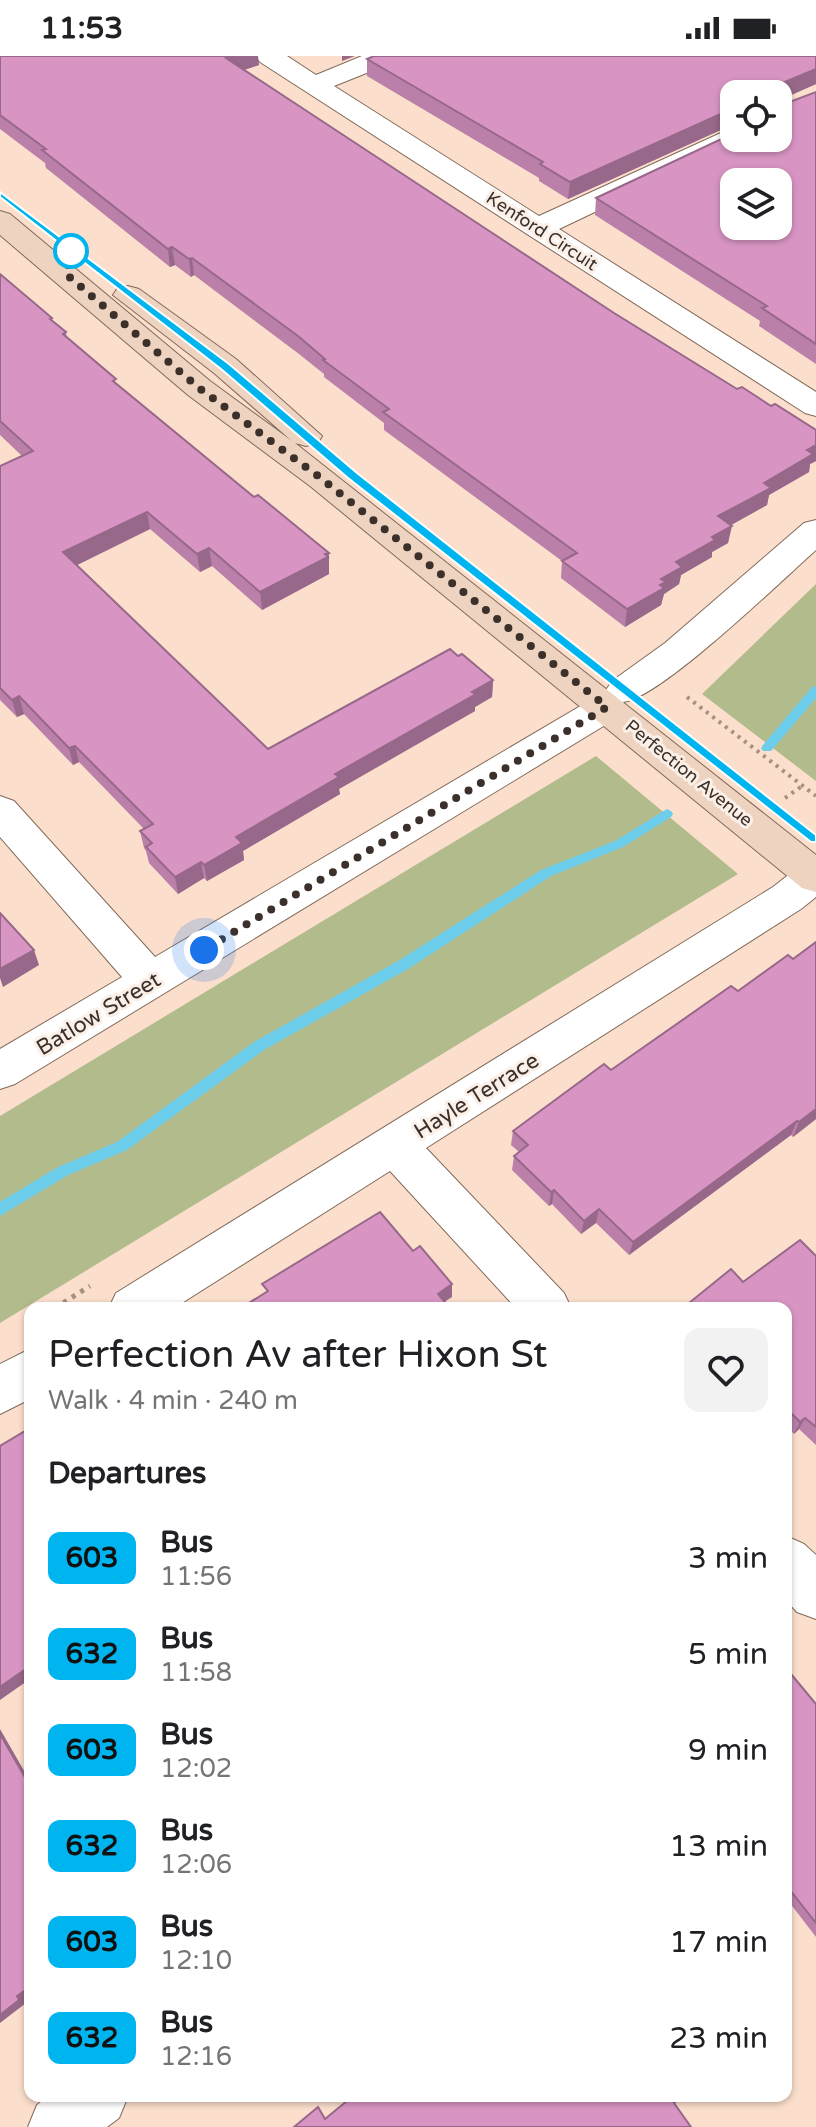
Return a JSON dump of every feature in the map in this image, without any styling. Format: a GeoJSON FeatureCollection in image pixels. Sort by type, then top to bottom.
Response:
{"type":"FeatureCollection","features":[{"type":"Feature","properties":{"kind":"street","name":"Kenford Circuit"},"geometry":{"type":"LineString","coordinates":[[269,56],[816,406]]}},
{"type":"Feature","properties":{"kind":"street"},"geometry":{"type":"LineString","coordinates":[[314,85],[385,56]]}},
{"type":"Feature","properties":{"kind":"street"},"geometry":{"type":"LineString","coordinates":[[537,228],[720,142]]}},
{"type":"Feature","properties":{"kind":"street","name":"Perfection Avenue"},"geometry":{"type":"LineString","coordinates":[[0,195],[225,366],[616,698],[816,876]]}},
{"type":"Feature","properties":{"kind":"street","name":"Perfection Avenue"},"geometry":{"type":"LineString","coordinates":[[0,220],[189,380],[616,698],[816,838]]}},
{"type":"Feature","properties":{"kind":"street","name":"Batlow Street"},"geometry":{"type":"LineString","coordinates":[[0,1071],[616,698],[678,652],[816,531]]}},
{"type":"Feature","properties":{"kind":"street"},"geometry":{"type":"LineString","coordinates":[[0,811],[151,981]]}},
{"type":"Feature","properties":{"kind":"street","name":"Hayle Terrace"},"geometry":{"type":"LineString","coordinates":[[143,1302],[787,898],[816,876]]}},
{"type":"Feature","properties":{"kind":"street"},"geometry":{"type":"LineString","coordinates":[[395,1146],[541,1302]]}},
{"type":"Feature","properties":{"kind":"street"},"geometry":{"type":"LineString","coordinates":[[0,1391],[24,1376]]}},
{"type":"Feature","properties":{"kind":"street"},"geometry":{"type":"LineString","coordinates":[[792,1568],[816,1593]]}},
{"type":"Feature","properties":{"kind":"street"},"geometry":{"type":"LineString","coordinates":[[59,2127],[90,2102]]}},
{"type":"Feature","properties":{"kind":"path"},"geometry":{"type":"LineString","coordinates":[[682,693],[816,796]]}},
{"type":"Feature","properties":{"kind":"path"},"geometry":{"type":"LineString","coordinates":[[782,800],[802,786]]}},
{"type":"Feature","properties":{"kind":"green space"},"geometry":{"type":"Polygon","coordinates":[[[816,584],[816,781],[702,694],[816,584]]]}},
{"type":"Feature","properties":{"kind":"green space"},"geometry":{"type":"Polygon","coordinates":[[[596,756],[738,874],[35,1302],[24,1302],[24,1308],[0,1323],[0,1116],[596,756]]]}},
{"type":"Feature","properties":{"kind":"building"},"geometry":{"type":"Polygon","coordinates":[[[0,56],[232,56],[226,58],[614,313],[737,389],[742,387],[771,406],[775,404],[816,430],[816,445],[807,450],[813,454],[764,483],[771,488],[718,516],[732,526],[712,537],[715,540],[676,562],[682,567],[661,579],[666,582],[660,585],[664,588],[627,609],[562,561],[577,553],[383,412],[389,409],[323,360],[298,336],[192,258],[172,247],[168,249],[0,115],[0,56]]]}},
{"type":"Feature","properties":{"kind":"building"},"geometry":{"type":"Polygon","coordinates":[[[374,56],[816,56],[816,69],[790,80],[720,80],[720,114],[570,182],[540,164],[543,162],[367,59],[374,56]]]}},
{"type":"Feature","properties":{"kind":"building"},"geometry":{"type":"Polygon","coordinates":[[[816,92],[816,344],[762,308],[767,306],[596,198],[720,140],[720,152],[792,152],[792,101],[816,92]]]}},
{"type":"Feature","properties":{"kind":"building"},"geometry":{"type":"Polygon","coordinates":[[[0,274],[52,318],[66,332],[63,334],[116,379],[113,381],[254,497],[258,495],[329,553],[325,554],[328,557],[260,592],[209,548],[197,554],[147,512],[63,552],[268,749],[450,649],[458,656],[462,654],[493,680],[472,692],[476,694],[335,774],[339,777],[236,837],[242,843],[204,865],[201,862],[175,877],[146,847],[152,843],[140,831],[153,824],[75,746],[69,748],[19,696],[12,700],[0,688],[0,466],[33,451],[0,421],[0,274]]]}},
{"type":"Feature","properties":{"kind":"building"},"geometry":{"type":"Polygon","coordinates":[[[0,913],[34,950],[0,969],[0,913]]]}},
{"type":"Feature","properties":{"kind":"building"},"geometry":{"type":"Polygon","coordinates":[[[816,942],[816,1109],[633,1242],[599,1209],[584,1221],[514,1156],[528,1145],[513,1131],[604,1064],[611,1070],[731,986],[738,991],[788,955],[793,959],[816,942]]]}},
{"type":"Feature","properties":{"kind":"building"},"geometry":{"type":"Polygon","coordinates":[[[380,1212],[413,1251],[420,1246],[452,1284],[438,1294],[445,1302],[251,1302],[268,1291],[262,1284],[380,1212]]]}},
{"type":"Feature","properties":{"kind":"building"},"geometry":{"type":"Polygon","coordinates":[[[800,1240],[816,1256],[816,1427],[805,1418],[800,1422],[792,1414],[792,1302],[690,1302],[731,1269],[743,1282],[800,1240]]]}},
{"type":"Feature","properties":{"kind":"building"},"geometry":{"type":"Polygon","coordinates":[[[24,1432],[24,1670],[0,1687],[0,1446],[24,1432]]]}},
{"type":"Feature","properties":{"kind":"building"},"geometry":{"type":"Polygon","coordinates":[[[792,1675],[816,1704],[816,1923],[792,1893],[792,1675]]]}},
{"type":"Feature","properties":{"kind":"building"},"geometry":{"type":"Polygon","coordinates":[[[0,1734],[24,1776],[24,1991],[17,1996],[19,2000],[0,2015],[0,1734]]]}},
{"type":"Feature","properties":{"kind":"building"},"geometry":{"type":"Polygon","coordinates":[[[346,2102],[675,2102],[691,2127],[294,2127],[318,2107],[325,2119],[346,2102]]]}},
{"type":"Feature","properties":{"kind":"waterway"},"geometry":{"type":"LineString","coordinates":[[767,748],[816,690]]}},
{"type":"Feature","properties":{"kind":"waterway"},"geometry":{"type":"LineString","coordinates":[[0,1210],[63,1171],[122,1146],[259,1046],[403,965],[546,873],[619,844],[667,814]]}},
{"type":"Feature","properties":{"kind":"bus line","name":"603"},"geometry":{"type":"LineString","coordinates":[[0,195],[225,366],[352,475],[816,839]]}},
{"type":"Feature","properties":{"kind":"route"},"geometry":{"type":"LineString","coordinates":[[71,251],[66,274],[159,356],[322,479],[607,707],[204,950]]}}]}
